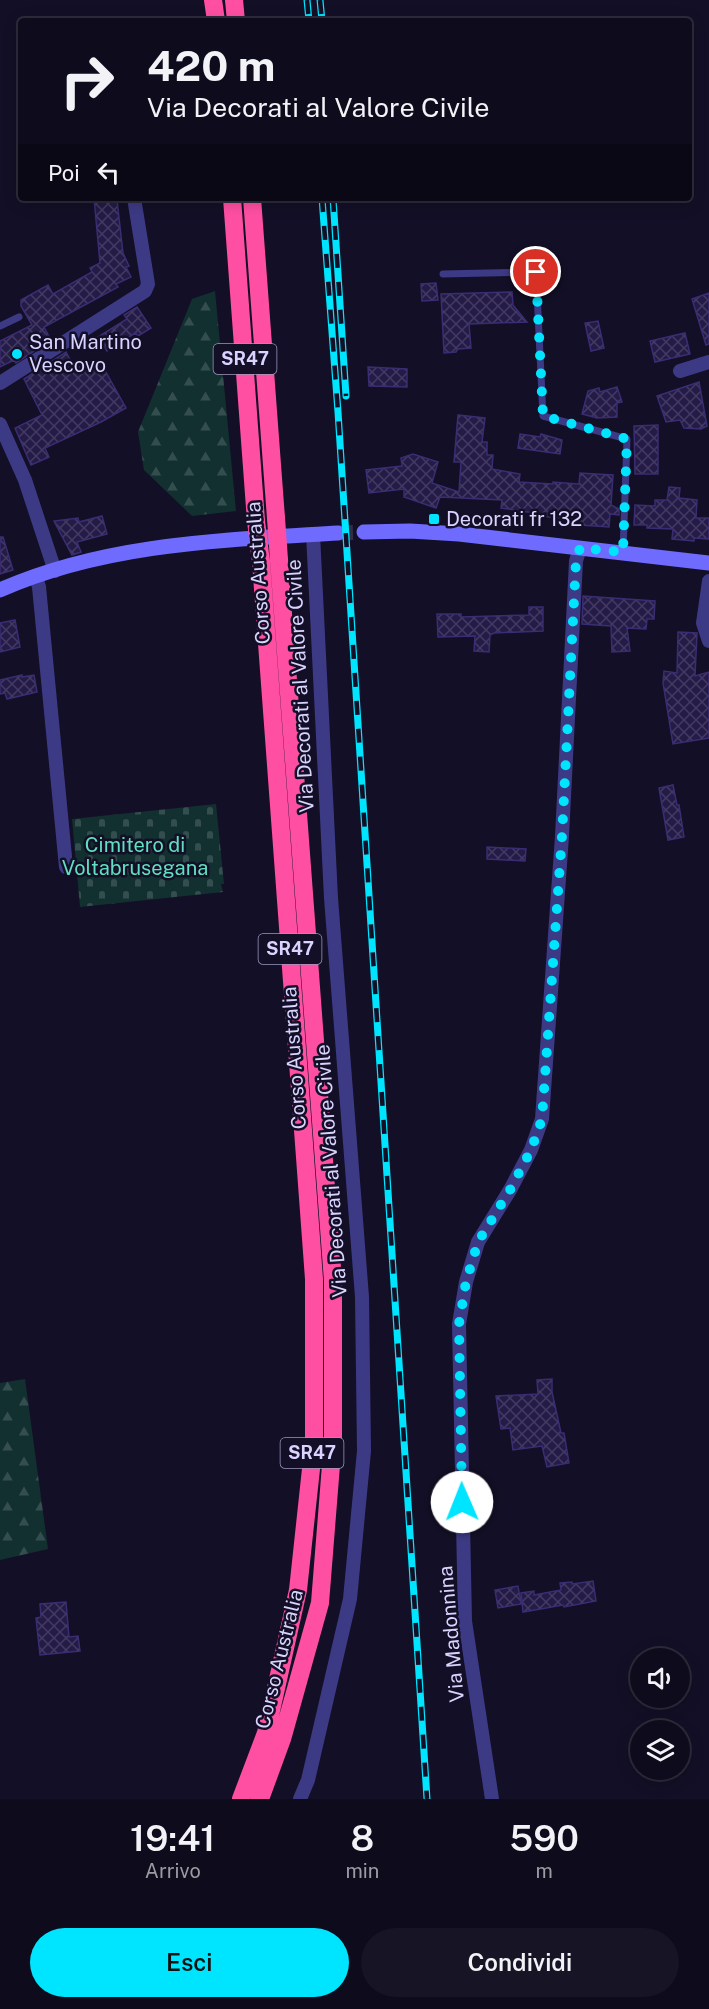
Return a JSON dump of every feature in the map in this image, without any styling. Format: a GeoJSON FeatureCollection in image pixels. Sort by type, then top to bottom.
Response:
{"type":"FeatureCollection","features":[{"type":"Feature","properties":{"kind":"highway"},"geometry":{"type":"LineString","coordinates":[[213,0],[216,18]]}},
{"type":"Feature","properties":{"kind":"highway"},"geometry":{"type":"LineString","coordinates":[[234,0],[236,18]]}},
{"type":"Feature","properties":{"kind":"highway","name":"Corso Australia"},"geometry":{"type":"LineString","coordinates":[[232,201],[314,1279],[314,1441],[298,1590],[266,1733],[242,1799]]}},
{"type":"Feature","properties":{"kind":"highway","name":"Corso Australia"},"geometry":{"type":"LineString","coordinates":[[252,201],[333,1281],[333,1440],[320,1603],[282,1739],[260,1799]]}},
{"type":"Feature","properties":{"kind":"street"},"geometry":{"type":"LineString","coordinates":[[0,383],[145,291],[148,284],[134,201]]}},
{"type":"Feature","properties":{"kind":"street"},"geometry":{"type":"LineString","coordinates":[[680,371],[709,362]]}},
{"type":"Feature","properties":{"kind":"street"},"geometry":{"type":"LineString","coordinates":[[0,424],[25,480],[55,571]]}},
{"type":"Feature","properties":{"kind":"street"},"geometry":{"type":"LineString","coordinates":[[364,532],[410,531],[459,534],[709,563]]}},
{"type":"Feature","properties":{"kind":"street","name":"Via Decorati al Valore Civile"},"geometry":{"type":"LineString","coordinates":[[0,590],[81,563],[161,547],[233,539],[338,533]]}},
{"type":"Feature","properties":{"kind":"street","name":"Via Decorati al Valore Civile"},"geometry":{"type":"LineString","coordinates":[[300,1799],[308,1780],[350,1599],[364,1451],[362,1297],[331,898],[313,534]]}},
{"type":"Feature","properties":{"kind":"street","name":"Via Madonnina"},"geometry":{"type":"LineString","coordinates":[[492,1799],[465,1621],[459,1324],[466,1282],[478,1242],[531,1150],[542,1119],[562,836],[576,561],[580,548]]}},
{"type":"Feature","properties":{"kind":"street"},"geometry":{"type":"LineString","coordinates":[[36,577],[41,598],[66,867]]}},
{"type":"Feature","properties":{"kind":"street"},"geometry":{"type":"LineString","coordinates":[[709,580],[703,623],[709,641]]}},
{"type":"Feature","properties":{"kind":"lane"},"geometry":{"type":"LineString","coordinates":[[443,274],[536,272],[543,416],[627,439],[623,552]]}},
{"type":"Feature","properties":{"kind":"lane"},"geometry":{"type":"LineString","coordinates":[[0,326],[19,317]]}},
{"type":"Feature","properties":{"kind":"green space"},"geometry":{"type":"Polygon","coordinates":[[[215,291],[236,511],[192,516],[144,470],[138,432],[192,299],[215,291]]]}},
{"type":"Feature","properties":{"kind":"green space","name":"Cimitero di Voltabrusegana"},"geometry":{"type":"Polygon","coordinates":[[[216,804],[223,892],[80,907],[72,819],[216,804]]]}},
{"type":"Feature","properties":{"kind":"green space"},"geometry":{"type":"Polygon","coordinates":[[[25,1379],[48,1549],[0,1560],[0,1383],[25,1379]]]}},
{"type":"Feature","properties":{"kind":"building"},"geometry":{"type":"Polygon","coordinates":[[[94,201],[117,201],[123,253],[131,277],[116,284],[118,287],[44,327],[51,340],[16,363],[14,360],[0,367],[0,341],[32,325],[21,306],[21,300],[48,285],[53,294],[92,272],[90,268],[100,263],[94,201]]]}},
{"type":"Feature","properties":{"kind":"building"},"geometry":{"type":"Polygon","coordinates":[[[436,283],[438,300],[422,301],[421,284],[436,283]]]}},
{"type":"Feature","properties":{"kind":"building"},"geometry":{"type":"Polygon","coordinates":[[[512,292],[513,305],[527,322],[469,324],[471,348],[444,353],[441,294],[512,292]]]}},
{"type":"Feature","properties":{"kind":"building"},"geometry":{"type":"Polygon","coordinates":[[[709,293],[709,344],[706,345],[692,299],[709,293]]]}},
{"type":"Feature","properties":{"kind":"building"},"geometry":{"type":"Polygon","coordinates":[[[137,307],[151,328],[138,336],[135,333],[107,351],[98,337],[127,319],[124,315],[137,307]]]}},
{"type":"Feature","properties":{"kind":"building"},"geometry":{"type":"Polygon","coordinates":[[[598,321],[604,348],[591,351],[585,323],[598,321]]]}},
{"type":"Feature","properties":{"kind":"building"},"geometry":{"type":"Polygon","coordinates":[[[685,333],[690,354],[655,362],[650,341],[685,333]]]}},
{"type":"Feature","properties":{"kind":"building"},"geometry":{"type":"Polygon","coordinates":[[[66,352],[75,369],[84,365],[89,374],[103,367],[126,408],[45,448],[49,457],[31,465],[15,428],[42,415],[24,379],[66,352]]]}},
{"type":"Feature","properties":{"kind":"building"},"geometry":{"type":"Polygon","coordinates":[[[368,367],[407,369],[407,387],[369,386],[368,367]]]}},
{"type":"Feature","properties":{"kind":"building"},"geometry":{"type":"Polygon","coordinates":[[[699,382],[707,426],[701,429],[684,428],[680,420],[666,422],[657,396],[699,382]]]}},
{"type":"Feature","properties":{"kind":"building"},"geometry":{"type":"Polygon","coordinates":[[[617,387],[622,402],[617,403],[617,417],[597,418],[582,414],[588,391],[599,388],[600,392],[617,387]]]}},
{"type":"Feature","properties":{"kind":"building"},"geometry":{"type":"Polygon","coordinates":[[[458,415],[485,418],[482,442],[487,442],[487,455],[493,455],[492,469],[520,474],[519,482],[579,484],[580,473],[613,475],[611,505],[619,509],[619,515],[610,514],[609,527],[580,525],[581,519],[534,516],[534,513],[501,508],[502,500],[440,497],[436,508],[404,497],[404,489],[369,493],[366,470],[402,466],[401,458],[413,454],[438,462],[432,483],[459,492],[461,462],[454,462],[458,415]]]}},
{"type":"Feature","properties":{"kind":"building"},"geometry":{"type":"Polygon","coordinates":[[[658,425],[658,474],[635,474],[634,426],[658,425]]]}},
{"type":"Feature","properties":{"kind":"building"},"geometry":{"type":"Polygon","coordinates":[[[520,434],[540,437],[541,434],[562,440],[560,454],[518,448],[520,434]]]}},
{"type":"Feature","properties":{"kind":"building"},"geometry":{"type":"Polygon","coordinates":[[[669,487],[680,488],[679,498],[697,500],[696,518],[709,518],[709,539],[694,538],[694,541],[672,539],[673,529],[634,525],[635,505],[655,506],[655,500],[667,500],[669,487]]]}},
{"type":"Feature","properties":{"kind":"building"},"geometry":{"type":"Polygon","coordinates":[[[102,516],[107,534],[77,542],[81,552],[72,555],[54,521],[78,518],[79,522],[102,516]]]}},
{"type":"Feature","properties":{"kind":"building"},"geometry":{"type":"Polygon","coordinates":[[[0,537],[3,537],[13,570],[0,574],[0,537]]]}},
{"type":"Feature","properties":{"kind":"building"},"geometry":{"type":"Polygon","coordinates":[[[583,596],[655,601],[654,619],[647,619],[646,629],[627,628],[630,651],[612,652],[611,626],[582,624],[583,596]]]}},
{"type":"Feature","properties":{"kind":"building"},"geometry":{"type":"Polygon","coordinates":[[[529,607],[543,607],[543,631],[494,633],[490,635],[489,652],[474,651],[475,636],[438,637],[437,614],[461,614],[461,617],[529,615],[529,607]]]}},
{"type":"Feature","properties":{"kind":"building"},"geometry":{"type":"Polygon","coordinates":[[[15,620],[20,647],[0,652],[0,623],[15,620]]]}},
{"type":"Feature","properties":{"kind":"building"},"geometry":{"type":"Polygon","coordinates":[[[678,632],[697,633],[695,676],[709,672],[709,738],[673,744],[663,683],[664,671],[677,673],[678,632]]]}},
{"type":"Feature","properties":{"kind":"building"},"geometry":{"type":"Polygon","coordinates":[[[22,675],[22,677],[34,675],[37,692],[7,699],[5,693],[0,694],[0,680],[22,675]]]}},
{"type":"Feature","properties":{"kind":"building"},"geometry":{"type":"Polygon","coordinates":[[[673,785],[684,837],[668,840],[659,788],[673,785]]]}},
{"type":"Feature","properties":{"kind":"building"},"geometry":{"type":"Polygon","coordinates":[[[487,847],[526,849],[525,861],[487,859],[487,847]]]}},
{"type":"Feature","properties":{"kind":"building"},"geometry":{"type":"Polygon","coordinates":[[[552,1379],[552,1392],[561,1433],[564,1433],[569,1463],[547,1467],[542,1446],[513,1450],[510,1428],[501,1429],[496,1396],[538,1394],[537,1380],[552,1379]]]}},
{"type":"Feature","properties":{"kind":"building"},"geometry":{"type":"Polygon","coordinates":[[[593,1581],[596,1601],[523,1612],[521,1593],[534,1591],[534,1595],[561,1590],[560,1583],[593,1581]]]}},
{"type":"Feature","properties":{"kind":"building"},"geometry":{"type":"Polygon","coordinates":[[[518,1586],[521,1604],[498,1608],[495,1590],[518,1586]]]}},
{"type":"Feature","properties":{"kind":"building"},"geometry":{"type":"Polygon","coordinates":[[[66,1602],[69,1637],[78,1636],[80,1651],[40,1655],[36,1618],[41,1617],[40,1604],[66,1602]]]}},
{"type":"Feature","properties":{"kind":"tunnel"},"geometry":{"type":"LineString","coordinates":[[338,533],[364,532]]}},
{"type":"Feature","properties":{"kind":"railway"},"geometry":{"type":"LineString","coordinates":[[307,0],[309,18]]}},
{"type":"Feature","properties":{"kind":"railway"},"geometry":{"type":"LineString","coordinates":[[320,0],[322,18]]}},
{"type":"Feature","properties":{"kind":"railway"},"geometry":{"type":"LineString","coordinates":[[322,201],[338,412],[427,1799]]}},
{"type":"Feature","properties":{"kind":"railway"},"geometry":{"type":"LineString","coordinates":[[333,201],[346,396]]}},
{"type":"Feature","properties":{"kind":"place","name":"San Martino Vescovo"},"geometry":{"type":"Point","coordinates":[17,354]}},
{"type":"Feature","properties":{"kind":"place","name":"Decorati fr 132"},"geometry":{"type":"Point","coordinates":[434,519]}},
{"type":"Feature","properties":{"kind":"route"},"geometry":{"type":"LineString","coordinates":[[462,1502],[459,1324],[466,1282],[478,1242],[531,1150],[542,1119],[562,836],[576,561],[580,548],[623,552],[627,439],[543,416],[536,272]]}}]}
